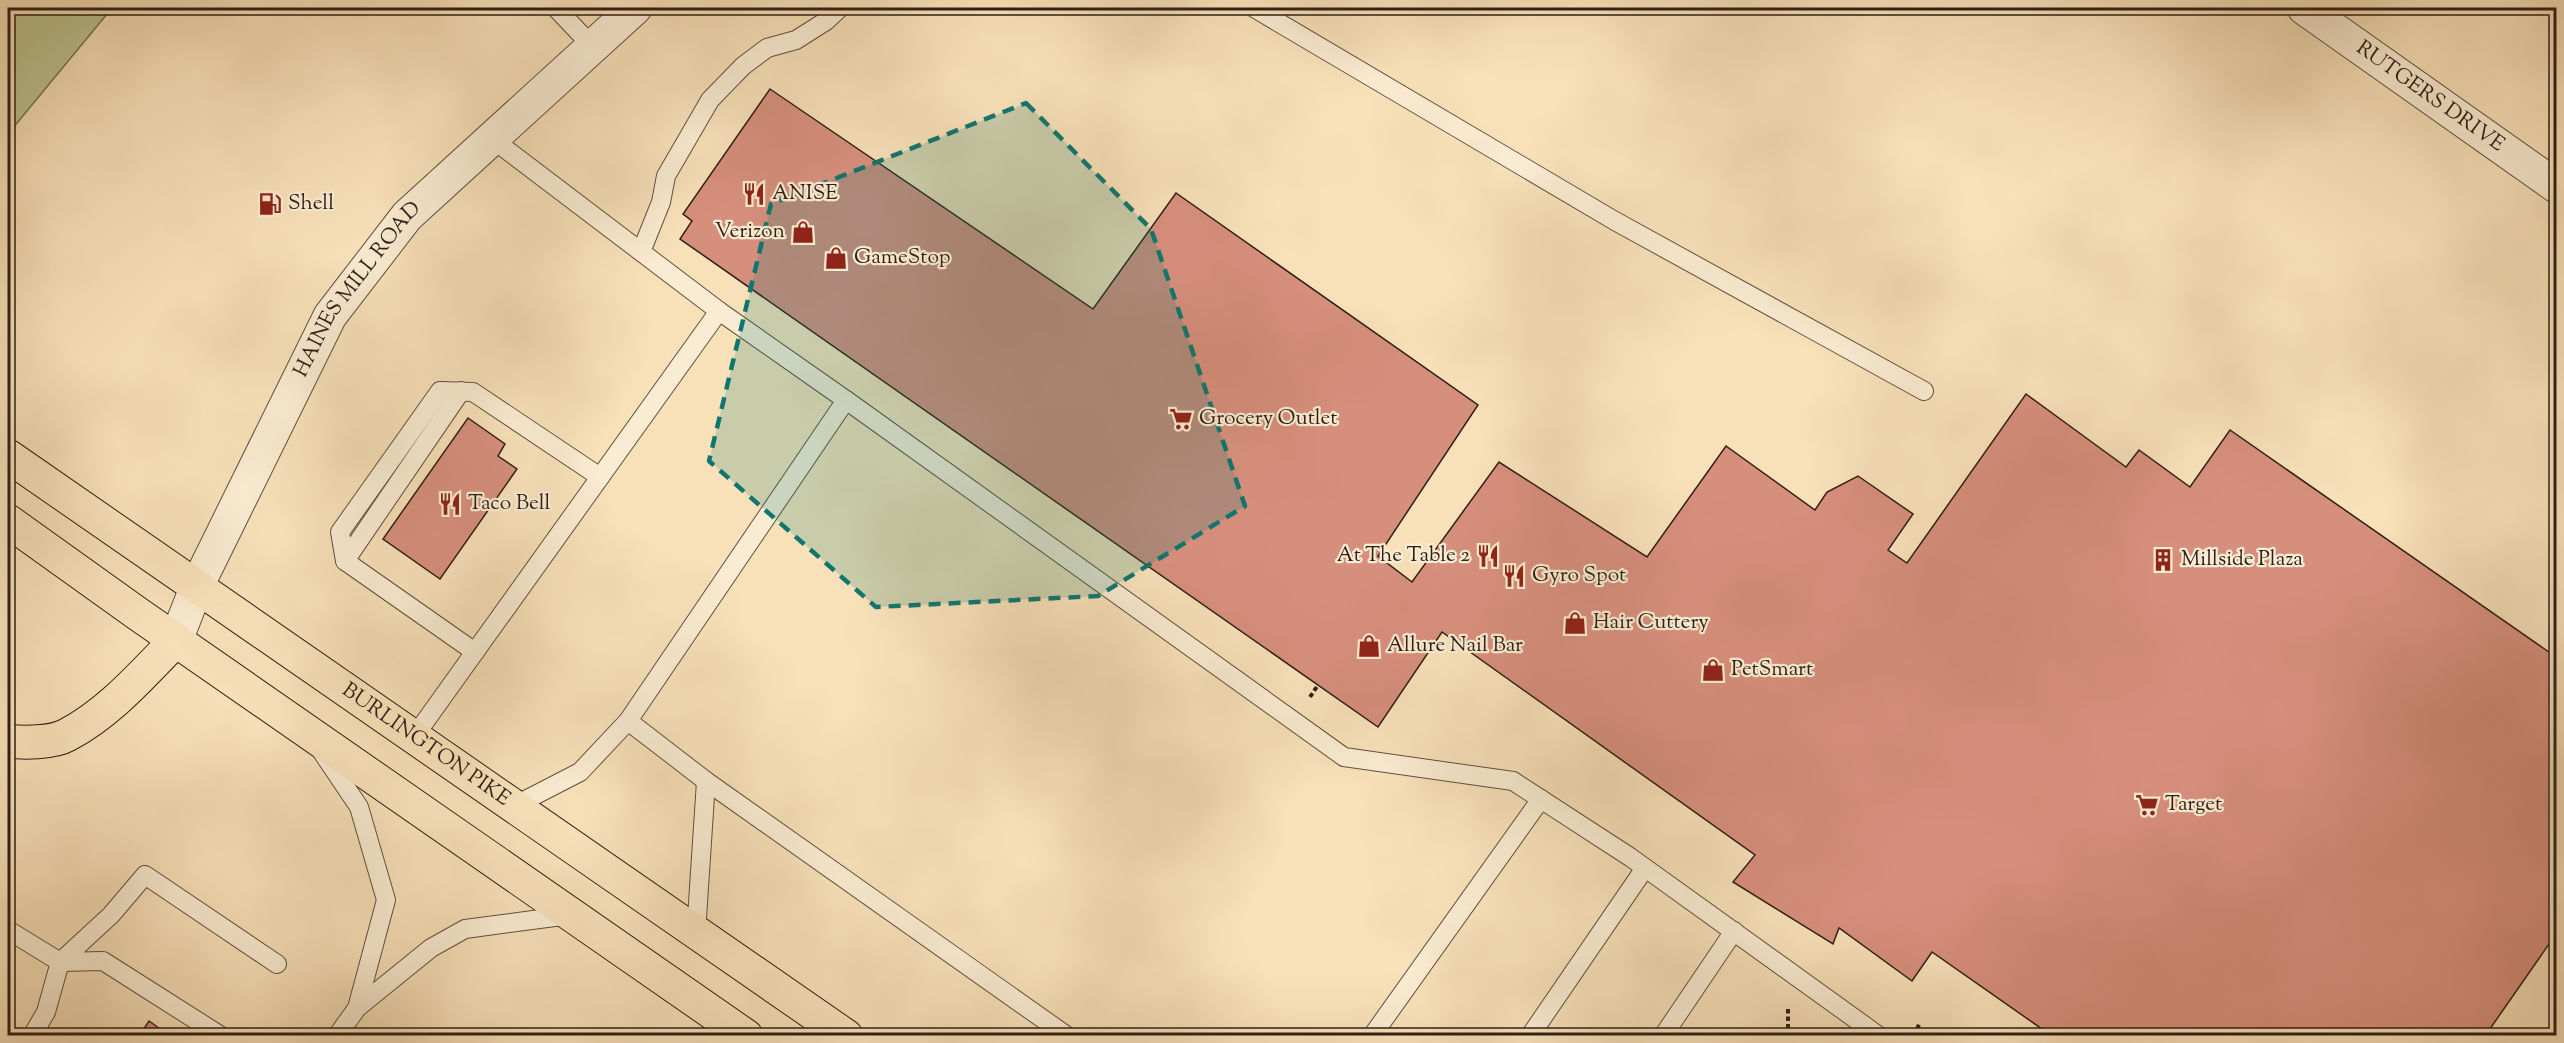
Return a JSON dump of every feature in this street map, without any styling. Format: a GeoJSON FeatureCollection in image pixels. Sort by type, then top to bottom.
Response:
{"type":"FeatureCollection","features":[{"type":"Feature","properties":{"kind":"highway","name":"BURLINGTON PIKE"},"geometry":{"type":"LineString","coordinates":[[8,456],[846,1035]]}},
{"type":"Feature","properties":{"kind":"highway"},"geometry":{"type":"LineString","coordinates":[[8,521],[176,640],[575,915],[740,1033]]}},
{"type":"Feature","properties":{"kind":"highway"},"geometry":{"type":"LineString","coordinates":[[8,741],[24,743],[65,736],[99,714],[131,687],[176,640]]}},
{"type":"Feature","properties":{"kind":"street","name":"HAINES MILL ROAD"},"geometry":{"type":"LineString","coordinates":[[176,640],[197,586],[330,316],[407,216],[634,8]]}},
{"type":"Feature","properties":{"kind":"street","name":"RUTGERS DRIVE"},"geometry":{"type":"LineString","coordinates":[[2304,8],[2556,186]]}},
{"type":"Feature","properties":{"kind":"lane"},"geometry":{"type":"LineString","coordinates":[[556,8],[592,46]]}},
{"type":"Feature","properties":{"kind":"lane"},"geometry":{"type":"LineString","coordinates":[[641,252],[661,202],[666,176],[710,100],[743,66],[766,48],[796,40],[826,21],[840,8]]}},
{"type":"Feature","properties":{"kind":"lane"},"geometry":{"type":"LineString","coordinates":[[1254,8],[1615,221],[1924,391]]}},
{"type":"Feature","properties":{"kind":"lane"},"geometry":{"type":"LineString","coordinates":[[491,138],[719,311],[1344,757],[1514,782],[1646,868],[1879,1035]]}},
{"type":"Feature","properties":{"kind":"lane"},"geometry":{"type":"LineString","coordinates":[[414,737],[719,311]]}},
{"type":"Feature","properties":{"kind":"lane"},"geometry":{"type":"LineString","coordinates":[[475,652],[345,561],[340,532],[440,391],[473,392],[600,477]]}},
{"type":"Feature","properties":{"kind":"lane"},"geometry":{"type":"LineString","coordinates":[[514,806],[580,772],[628,721],[846,400]]}},
{"type":"Feature","properties":{"kind":"lane"},"geometry":{"type":"LineString","coordinates":[[628,721],[706,781],[1067,1035]]}},
{"type":"Feature","properties":{"kind":"lane"},"geometry":{"type":"LineString","coordinates":[[307,730],[359,807],[386,900],[357,1008]]}},
{"type":"Feature","properties":{"kind":"lane"},"geometry":{"type":"LineString","coordinates":[[696,933],[706,781]]}},
{"type":"Feature","properties":{"kind":"lane"},"geometry":{"type":"LineString","coordinates":[[1372,1035],[1541,799]]}},
{"type":"Feature","properties":{"kind":"lane"},"geometry":{"type":"LineString","coordinates":[[1530,1035],[1646,868]]}},
{"type":"Feature","properties":{"kind":"lane"},"geometry":{"type":"LineString","coordinates":[[32,1035],[46,1012],[60,962],[111,915],[146,874],[277,964]]}},
{"type":"Feature","properties":{"kind":"lane"},"geometry":{"type":"LineString","coordinates":[[338,1035],[357,1008],[431,948],[465,929],[575,915]]}},
{"type":"Feature","properties":{"kind":"lane"},"geometry":{"type":"LineString","coordinates":[[8,930],[60,962],[103,961],[221,1035]]}},
{"type":"Feature","properties":{"kind":"lane"},"geometry":{"type":"LineString","coordinates":[[1663,1035],[1734,931]]}},
{"type":"Feature","properties":{"kind":"path"},"geometry":{"type":"LineString","coordinates":[[1915,1035],[1919,1024]]}},
{"type":"Feature","properties":{"kind":"highlighted area"},"geometry":{"type":"Polygon","coordinates":[[[1026,103],[1151,229],[1245,506],[1098,596],[876,607],[709,461],[771,204],[1026,103]]]}},
{"type":"Feature","properties":{"kind":"green space"},"geometry":{"type":"Polygon","coordinates":[[[8,8],[112,8],[8,134],[8,8]]]}},
{"type":"Feature","properties":{"kind":"building","name":"Millside Plaza"},"geometry":{"type":"Polygon","coordinates":[[[770,89],[1093,309],[1176,193],[1478,405],[1378,556],[1412,582],[1499,462],[1647,557],[1726,446],[1815,510],[1827,492],[1858,476],[1913,514],[1888,550],[1907,563],[2026,394],[2126,467],[2139,450],[2190,487],[2230,430],[2556,657],[2556,934],[2485,1036],[2052,1036],[1932,952],[1912,981],[1839,928],[1833,944],[1733,882],[1755,855],[1442,632],[1378,727],[680,239],[692,221],[683,214],[770,89]]]}},
{"type":"Feature","properties":{"kind":"building","name":"Taco Bell"},"geometry":{"type":"Polygon","coordinates":[[[468,418],[505,444],[498,456],[517,469],[440,579],[383,539],[468,418]]]}},
{"type":"Feature","properties":{"kind":"building"},"geometry":{"type":"Polygon","coordinates":[[[149,1021],[170,1036],[139,1036],[149,1021]]]}},
{"type":"Feature","properties":{"kind":"place","name":"ANISE"},"geometry":{"type":"Point","coordinates":[754,194]}},
{"type":"Feature","properties":{"kind":"place","name":"Shell"},"geometry":{"type":"Point","coordinates":[270,204]}},
{"type":"Feature","properties":{"kind":"place","name":"Verizon"},"geometry":{"type":"Point","coordinates":[803,232]}},
{"type":"Feature","properties":{"kind":"place","name":"GameStop"},"geometry":{"type":"Point","coordinates":[836,258]}},
{"type":"Feature","properties":{"kind":"place","name":"Grocery Outlet"},"geometry":{"type":"Point","coordinates":[1181,419]}},
{"type":"Feature","properties":{"kind":"place","name":"Taco Bell"},"geometry":{"type":"Point","coordinates":[450,504]}},
{"type":"Feature","properties":{"kind":"place","name":"At The Table 2"},"geometry":{"type":"Point","coordinates":[1488,556]}},
{"type":"Feature","properties":{"kind":"place","name":"Millside Plaza"},"geometry":{"type":"Point","coordinates":[2163,560]}},
{"type":"Feature","properties":{"kind":"place","name":"Gyro Spot"},"geometry":{"type":"Point","coordinates":[1514,576]}},
{"type":"Feature","properties":{"kind":"place","name":"Hair Cuttery"},"geometry":{"type":"Point","coordinates":[1575,623]}},
{"type":"Feature","properties":{"kind":"place","name":"Allure Nail Bar"},"geometry":{"type":"Point","coordinates":[1369,646]}},
{"type":"Feature","properties":{"kind":"place","name":"PetSmart"},"geometry":{"type":"Point","coordinates":[1713,670]}},
{"type":"Feature","properties":{"kind":"place","name":"Target"},"geometry":{"type":"Point","coordinates":[2147,805]}}]}
